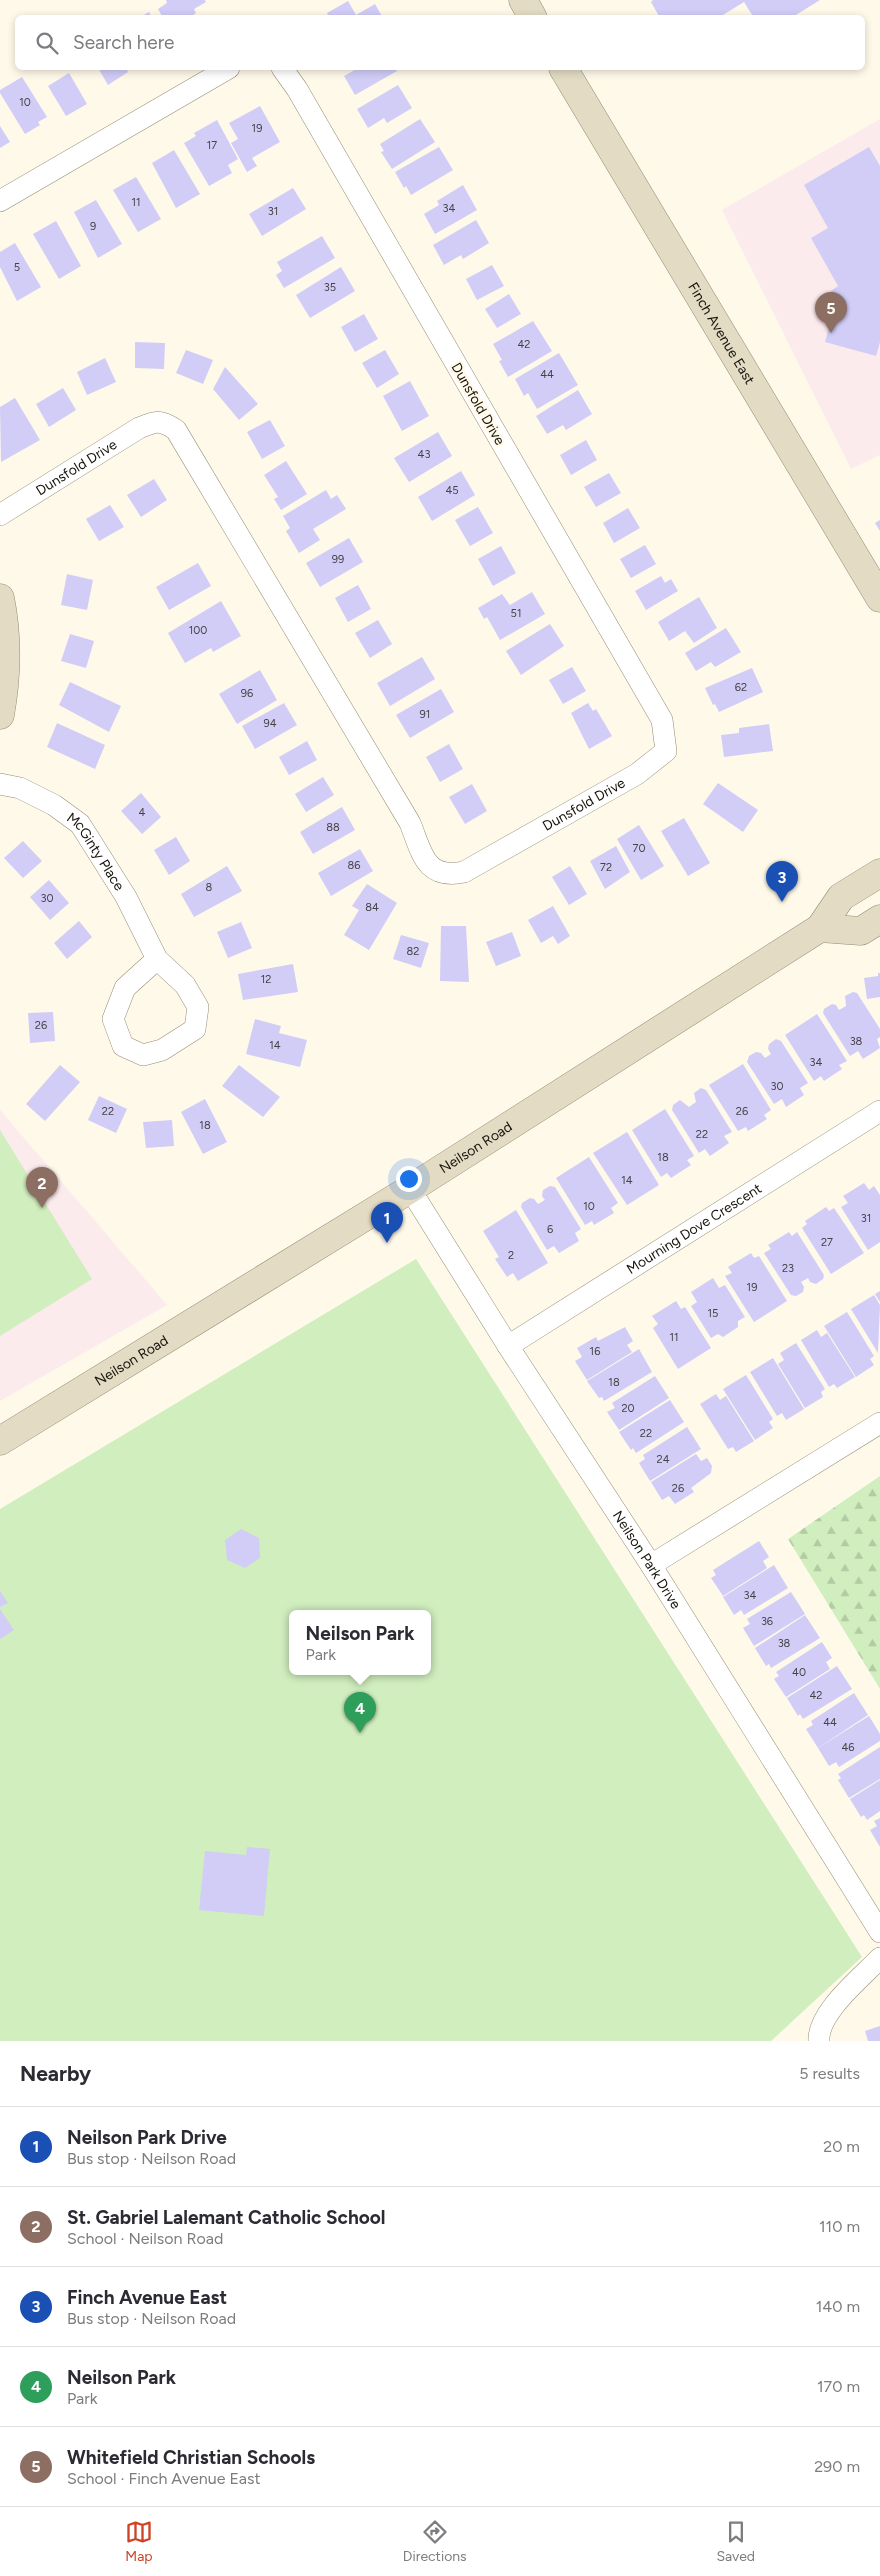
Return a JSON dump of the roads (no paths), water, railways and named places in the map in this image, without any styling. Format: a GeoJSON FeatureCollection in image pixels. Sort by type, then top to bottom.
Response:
{"type":"FeatureCollection","features":[{"type":"Feature","properties":{"kind":"main road"},"geometry":{"type":"LineString","coordinates":[[523,0],[531,15]]}},
{"type":"Feature","properties":{"kind":"main road","name":"Finch Avenue East"},"geometry":{"type":"LineString","coordinates":[[564,70],[880,598]]}},
{"type":"Feature","properties":{"kind":"main road"},"geometry":{"type":"LineString","coordinates":[[0,598],[4,615],[6,656],[6,685],[0,715]]}},
{"type":"Feature","properties":{"kind":"main road","name":"Neilson Road"},"geometry":{"type":"LineString","coordinates":[[0,1441],[410,1189],[820,928],[842,897],[880,873]]}},
{"type":"Feature","properties":{"kind":"main road"},"geometry":{"type":"LineString","coordinates":[[820,928],[861,931],[880,919]]}},
{"type":"Feature","properties":{"kind":"street"},"geometry":{"type":"LineString","coordinates":[[0,201],[226,70]]}},
{"type":"Feature","properties":{"kind":"street","name":"Dunsfold Drive"},"geometry":{"type":"LineString","coordinates":[[0,515],[139,428],[155,421],[167,424],[176,430],[410,823],[424,856],[433,869],[442,874],[464,872],[637,774],[666,751],[662,720],[293,83],[283,70]]}},
{"type":"Feature","properties":{"kind":"street","name":"McGinty Place"},"geometry":{"type":"LineString","coordinates":[[0,784],[20,788],[54,805],[80,824],[94,843],[126,897],[157,959],[185,985],[198,1006],[195,1029],[162,1050],[143,1055],[123,1046],[113,1019],[124,988],[157,959]]}},
{"type":"Feature","properties":{"kind":"street","name":"Mourning Dove Crescent"},"geometry":{"type":"LineString","coordinates":[[508,1346],[880,1111]]}},
{"type":"Feature","properties":{"kind":"street","name":"Neilson Park Drive"},"geometry":{"type":"LineString","coordinates":[[410,1189],[508,1346],[651,1565],[880,1932]]}},
{"type":"Feature","properties":{"kind":"street"},"geometry":{"type":"LineString","coordinates":[[651,1565],[880,1423]]}},
{"type":"Feature","properties":{"kind":"street"},"geometry":{"type":"LineString","coordinates":[[819,2036],[831,2010],[880,1958]]}},
{"type":"Feature","properties":{"kind":"place","name":"Whitefield Christian Schools"},"geometry":{"type":"Point","coordinates":[831,333]}},
{"type":"Feature","properties":{"kind":"place","name":"Finch Avenue East"},"geometry":{"type":"Point","coordinates":[782,902]}},
{"type":"Feature","properties":{"kind":"place","name":"St. Gabriel Lalemant Catholic School"},"geometry":{"type":"Point","coordinates":[42,1208]}},
{"type":"Feature","properties":{"kind":"place","name":"Neilson Park Drive"},"geometry":{"type":"Point","coordinates":[387,1243]}},
{"type":"Feature","properties":{"kind":"place","name":"Neilson Park"},"geometry":{"type":"Point","coordinates":[360,1733]}}]}
